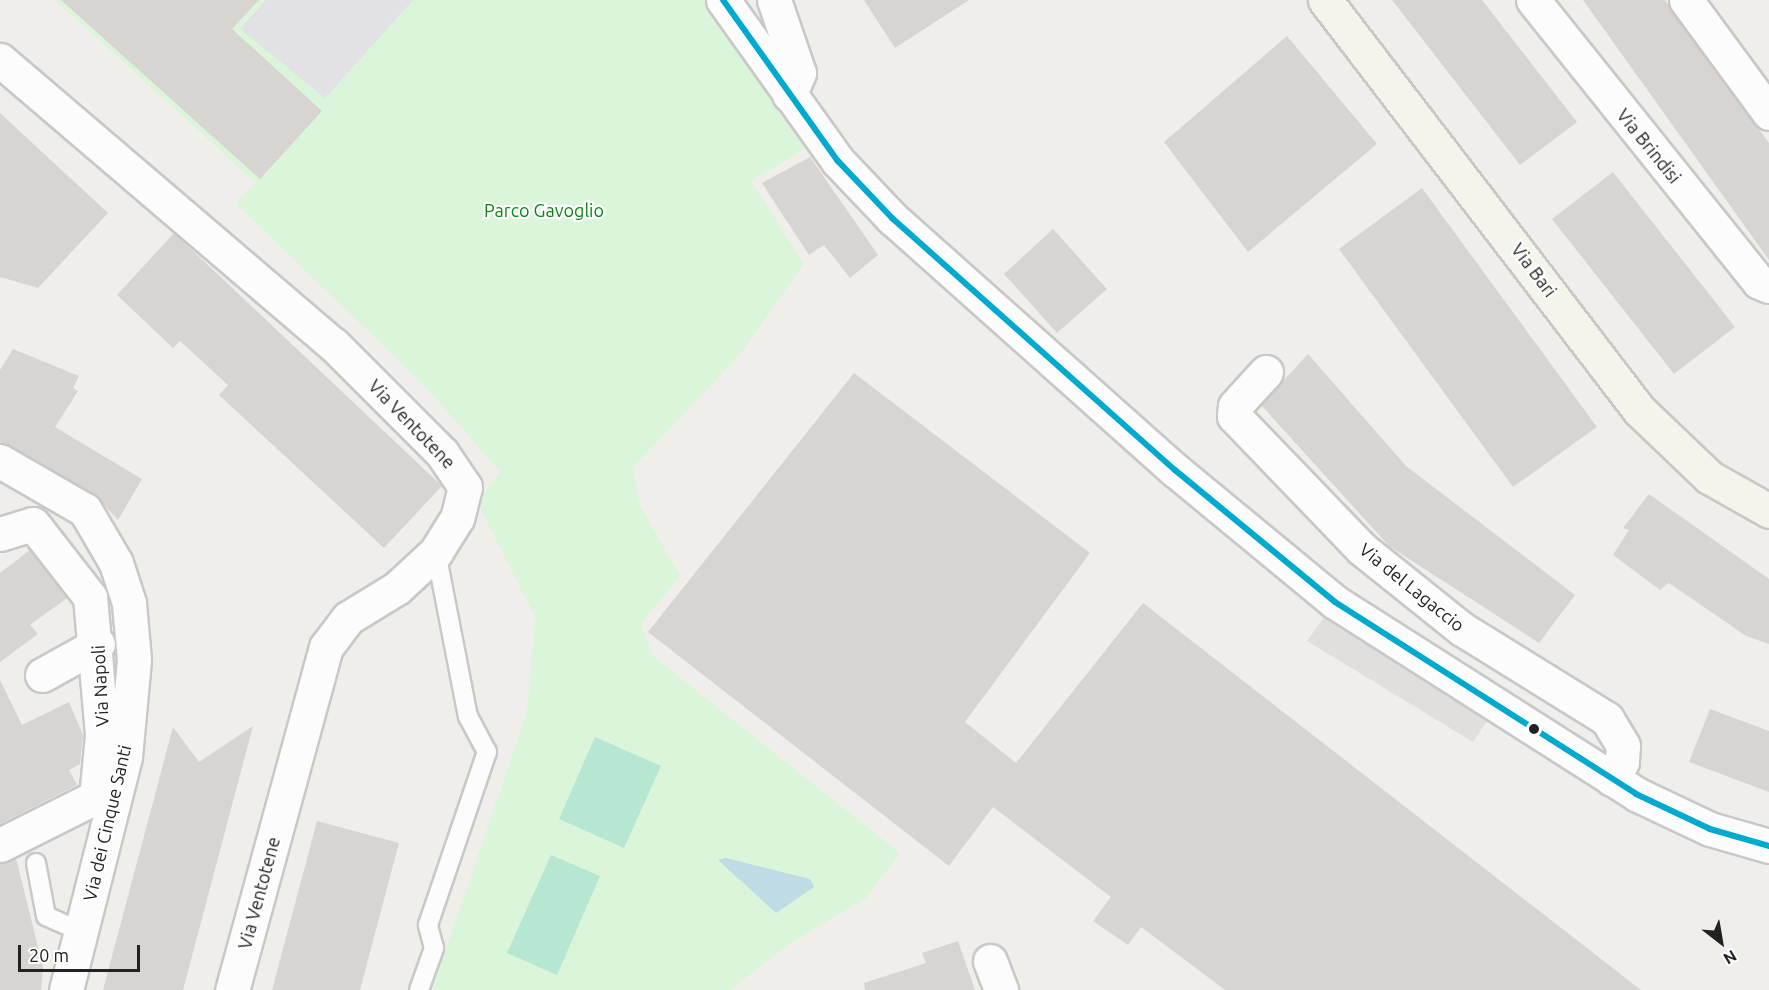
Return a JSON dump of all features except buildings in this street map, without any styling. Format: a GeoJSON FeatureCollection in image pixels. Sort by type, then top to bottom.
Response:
{"type":"FeatureCollection","features":[{"type":"Feature","properties":{"kind":"street"},"geometry":{"type":"LineString","coordinates":[[723,0],[838,161],[892,218],[1175,470],[1335,602],[1612,779],[1710,829],[1769,846]]}},
{"type":"Feature","properties":{"kind":"street"},"geometry":{"type":"LineString","coordinates":[[774,0],[799,73],[789,95]]}},
{"type":"Feature","properties":{"kind":"street","name":"Via Bari"},"geometry":{"type":"LineString","coordinates":[[1325,0],[1639,410],[1709,477],[1769,511]]}},
{"type":"Feature","properties":{"kind":"street","name":"Via Brindisi"},"geometry":{"type":"LineString","coordinates":[[1533,0],[1759,282],[1769,286]]}},
{"type":"Feature","properties":{"kind":"street"},"geometry":{"type":"LineString","coordinates":[[1686,0],[1769,113]]}},
{"type":"Feature","properties":{"kind":"street","name":"Via Ventotene"},"geometry":{"type":"LineString","coordinates":[[0,60],[333,344],[442,453],[465,487],[457,518],[436,552],[397,588],[348,618],[326,647],[232,990]]}},
{"type":"Feature","properties":{"kind":"street","name":"Via del Lagaccio"},"geometry":{"type":"LineString","coordinates":[[1266,372],[1235,406],[1234,416],[1362,549],[1462,629],[1606,719],[1623,746],[1622,762],[1612,779]]}},
{"type":"Feature","properties":{"kind":"street","name":"Via dei Cinque Santi"},"geometry":{"type":"LineString","coordinates":[[0,461],[85,510],[116,563],[129,603],[134,660],[125,757],[66,990]]}},
{"type":"Feature","properties":{"kind":"street","name":"Via Napoli"},"geometry":{"type":"LineString","coordinates":[[0,534],[26,523],[39,528],[90,597],[98,644],[102,735],[96,797],[50,990]]}},
{"type":"Feature","properties":{"kind":"street"},"geometry":{"type":"LineString","coordinates":[[42,675],[98,644]]}},
{"type":"Feature","properties":{"kind":"street"},"geometry":{"type":"LineString","coordinates":[[0,845],[96,797]]}},
{"type":"Feature","properties":{"kind":"lane"},"geometry":{"type":"LineString","coordinates":[[419,990],[434,948],[428,925],[487,752],[468,717],[436,552]]}},
{"type":"Feature","properties":{"kind":"lane"},"geometry":{"type":"LineString","coordinates":[[36,863],[45,916],[66,925]]}},
{"type":"Feature","properties":{"kind":"green space","name":"Parco Gavoglio"},"geometry":{"type":"Polygon","coordinates":[[[55,0],[705,0],[810,146],[751,181],[804,264],[739,356],[633,467],[640,505],[680,576],[641,624],[653,656],[900,853],[866,898],[789,944],[730,990],[432,990],[527,711],[535,617],[477,502],[500,472],[424,385],[235,203],[256,183],[55,0]]]}},
{"type":"Feature","properties":{"kind":"green space"},"geometry":{"type":"Polygon","coordinates":[[[595,737],[661,766],[624,848],[559,819],[595,737]]]}},
{"type":"Feature","properties":{"kind":"green space"},"geometry":{"type":"Polygon","coordinates":[[[551,855],[600,876],[557,975],[507,953],[551,855]]]}},
{"type":"Feature","properties":{"kind":"shaded area"},"geometry":{"type":"Polygon","coordinates":[[[266,0],[413,0],[325,98],[240,29],[266,0]]]}},
{"type":"Feature","properties":{"kind":"shaded area"},"geometry":{"type":"Polygon","coordinates":[[[1335,602],[1497,706],[1473,742],[1307,641],[1335,602]]]}},
{"type":"Feature","properties":{"kind":"water"},"geometry":{"type":"Polygon","coordinates":[[[726,858],[810,879],[814,887],[776,913],[718,860],[726,858]]]}},
{"type":"Feature","properties":{"kind":"transit line"},"geometry":{"type":"LineString","coordinates":[[723,0],[838,161],[892,218],[1175,470],[1335,602],[1636,794],[1710,829],[1769,846]]}}]}
